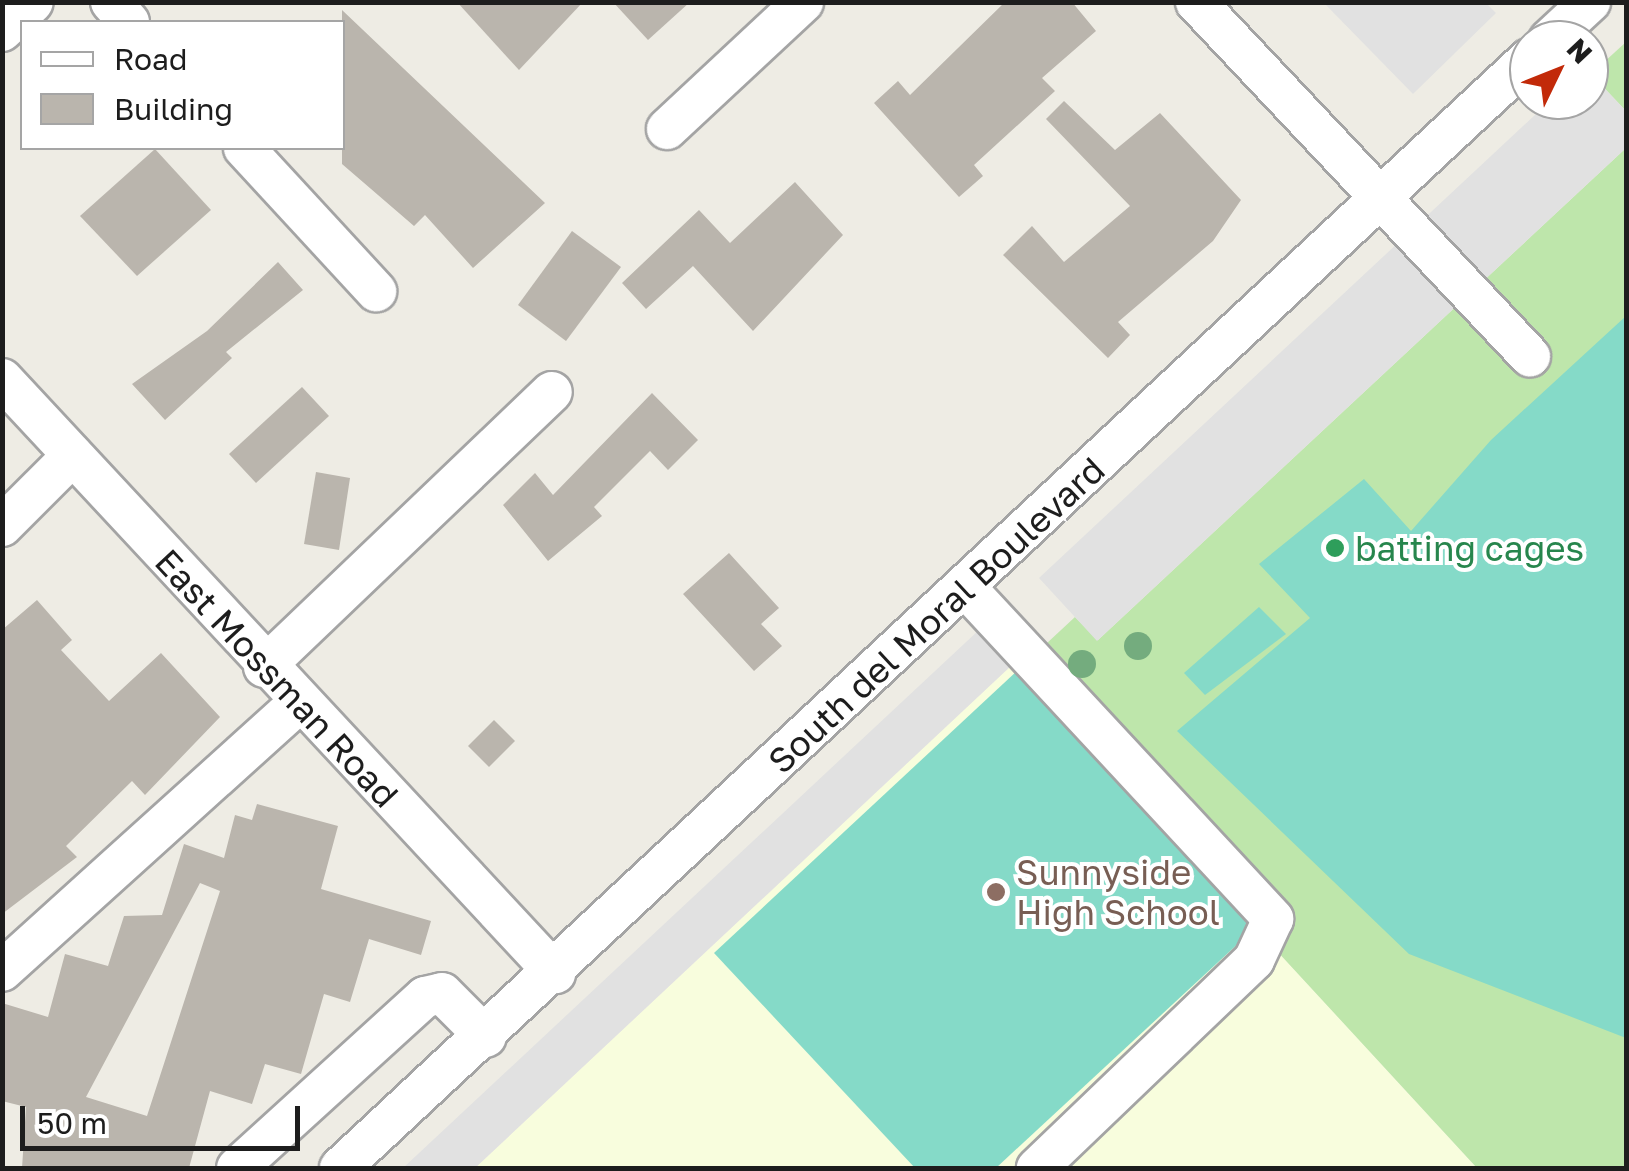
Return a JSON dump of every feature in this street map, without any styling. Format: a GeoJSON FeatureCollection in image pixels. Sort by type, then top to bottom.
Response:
{"type":"FeatureCollection","features":[{"type":"Feature","properties":{"kind":"street"},"geometry":{"type":"LineString","coordinates":[[2,31],[33,2]]}},
{"type":"Feature","properties":{"kind":"street"},"geometry":{"type":"LineString","coordinates":[[668,129],[803,2]]}},
{"type":"Feature","properties":{"kind":"street"},"geometry":{"type":"LineString","coordinates":[[1196,2],[1382,194],[1530,356]]}},
{"type":"Feature","properties":{"kind":"street"},"geometry":{"type":"LineString","coordinates":[[1571,20],[1590,2]]}},
{"type":"Feature","properties":{"kind":"street","name":"South del Moral Boulevard"},"geometry":{"type":"LineString","coordinates":[[340,1168],[555,974],[1509,77]]}},
{"type":"Feature","properties":{"kind":"street"},"geometry":{"type":"LineString","coordinates":[[246,150],[376,290]]}},
{"type":"Feature","properties":{"kind":"street","name":"East Mossman Road"},"geometry":{"type":"LineString","coordinates":[[2,379],[264,668],[555,974]]}},
{"type":"Feature","properties":{"kind":"street"},"geometry":{"type":"LineString","coordinates":[[264,668],[552,392]]}},
{"type":"Feature","properties":{"kind":"street"},"geometry":{"type":"LineString","coordinates":[[2,526],[72,455]]}},
{"type":"Feature","properties":{"kind":"street"},"geometry":{"type":"LineString","coordinates":[[965,588],[1273,919],[1254,960],[1037,1168]]}},
{"type":"Feature","properties":{"kind":"street"},"geometry":{"type":"LineString","coordinates":[[2,972],[298,703]]}},
{"type":"Feature","properties":{"kind":"street"},"geometry":{"type":"LineString","coordinates":[[237,1168],[425,998],[442,993],[486,1037]]}},
{"type":"Feature","properties":{"kind":"shaded area"},"geometry":{"type":"Polygon","coordinates":[[[1324,3],[1486,3],[1496,13],[1413,94],[1324,3]]]}},
{"type":"Feature","properties":{"kind":"shaded area"},"geometry":{"type":"Polygon","coordinates":[[[1609,93],[1626,111],[1626,148],[1097,641],[1039,578],[1530,120],[1609,120],[1609,93]]]}},
{"type":"Feature","properties":{"kind":"shaded area"},"geometry":{"type":"Polygon","coordinates":[[[1626,316],[1626,1038],[1409,954],[1177,731],[1310,618],[1259,564],[1364,479],[1411,531],[1491,440],[1626,316]]]}},
{"type":"Feature","properties":{"kind":"shaded area","name":"batting cages"},"geometry":{"type":"Polygon","coordinates":[[[1259,607],[1286,634],[1205,695],[1184,673],[1259,607]]]}},
{"type":"Feature","properties":{"kind":"shaded area"},"geometry":{"type":"Polygon","coordinates":[[[980,629],[1013,664],[475,1168],[403,1168],[980,629]]]}},
{"type":"Feature","properties":{"kind":"shaded area","name":"Sunnyside High School"},"geometry":{"type":"Polygon","coordinates":[[[1013,664],[1477,1168],[475,1168],[1013,664]]]}},
{"type":"Feature","properties":{"kind":"shaded area"},"geometry":{"type":"Polygon","coordinates":[[[1018,670],[1255,928],[996,1168],[915,1168],[714,953],[1018,670]]]}},
{"type":"Feature","properties":{"kind":"green space"},"geometry":{"type":"Polygon","coordinates":[[[1626,42],[1626,111],[1609,93],[1609,58],[1626,42]]]}},
{"type":"Feature","properties":{"kind":"green space"},"geometry":{"type":"Polygon","coordinates":[[[1626,148],[1626,1168],[1477,1168],[1018,670],[1075,617],[1098,640],[1626,148]]]}},
{"type":"Feature","properties":{"kind":"building"},"geometry":{"type":"Polygon","coordinates":[[[457,2],[583,2],[519,70],[457,2]]]}},
{"type":"Feature","properties":{"kind":"building"},"geometry":{"type":"Polygon","coordinates":[[[613,2],[690,2],[648,40],[613,2]]]}},
{"type":"Feature","properties":{"kind":"building"},"geometry":{"type":"Polygon","coordinates":[[[1005,2],[1072,2],[1096,31],[1042,78],[1055,91],[974,165],[983,176],[959,197],[874,103],[898,81],[910,95],[1005,2]]]}},
{"type":"Feature","properties":{"kind":"building"},"geometry":{"type":"Polygon","coordinates":[[[342,10],[545,203],[473,268],[425,215],[414,226],[342,164],[342,10]]]}},
{"type":"Feature","properties":{"kind":"building"},"geometry":{"type":"Polygon","coordinates":[[[1064,101],[1115,150],[1160,113],[1241,200],[1213,241],[1118,322],[1130,335],[1108,358],[1003,255],[1032,226],[1064,262],[1130,206],[1046,119],[1064,101]]]}},
{"type":"Feature","properties":{"kind":"building"},"geometry":{"type":"Polygon","coordinates":[[[154,150],[211,210],[137,276],[80,216],[154,150]]]}},
{"type":"Feature","properties":{"kind":"building"},"geometry":{"type":"Polygon","coordinates":[[[795,182],[843,235],[753,331],[693,266],[646,309],[622,283],[699,210],[730,243],[795,182]]]}},
{"type":"Feature","properties":{"kind":"building"},"geometry":{"type":"Polygon","coordinates":[[[572,231],[621,267],[566,341],[518,305],[572,231]]]}},
{"type":"Feature","properties":{"kind":"building"},"geometry":{"type":"Polygon","coordinates":[[[278,262],[303,290],[226,352],[232,358],[165,420],[132,384],[207,331],[278,262]]]}},
{"type":"Feature","properties":{"kind":"building"},"geometry":{"type":"Polygon","coordinates":[[[302,387],[329,416],[256,483],[229,454],[302,387]]]}},
{"type":"Feature","properties":{"kind":"building"},"geometry":{"type":"Polygon","coordinates":[[[652,393],[698,440],[668,470],[650,451],[594,507],[602,516],[548,561],[503,505],[535,473],[553,495],[652,393]]]}},
{"type":"Feature","properties":{"kind":"building"},"geometry":{"type":"Polygon","coordinates":[[[316,472],[350,478],[339,550],[304,544],[316,472]]]}},
{"type":"Feature","properties":{"kind":"building"},"geometry":{"type":"Polygon","coordinates":[[[729,553],[779,608],[761,624],[782,646],[754,671],[683,594],[729,553]]]}},
{"type":"Feature","properties":{"kind":"building"},"geometry":{"type":"Polygon","coordinates":[[[37,600],[72,640],[61,650],[109,701],[161,653],[220,717],[145,795],[132,781],[66,846],[77,857],[2,914],[2,630],[37,600]]]}},
{"type":"Feature","properties":{"kind":"building"},"geometry":{"type":"Polygon","coordinates":[[[494,720],[515,741],[489,767],[468,746],[494,720]]]}},
{"type":"Feature","properties":{"kind":"building"},"geometry":{"type":"Polygon","coordinates":[[[257,804],[338,826],[321,889],[431,921],[421,955],[369,939],[350,1002],[324,994],[301,1074],[265,1064],[252,1104],[210,1091],[189,1168],[22,1168],[26,1107],[2,1101],[2,1003],[48,1017],[65,954],[108,966],[124,916],[162,915],[184,844],[224,858],[235,815],[252,820],[257,804]],[[200,883],[86,1097],[147,1116],[220,891],[200,883]]]}},
{"type":"Feature","properties":{"kind":"place","name":"batting cages"},"geometry":{"type":"Point","coordinates":[1335,548]}},
{"type":"Feature","properties":{"kind":"place","name":"Sunnyside High School"},"geometry":{"type":"Point","coordinates":[996,892]}}]}
